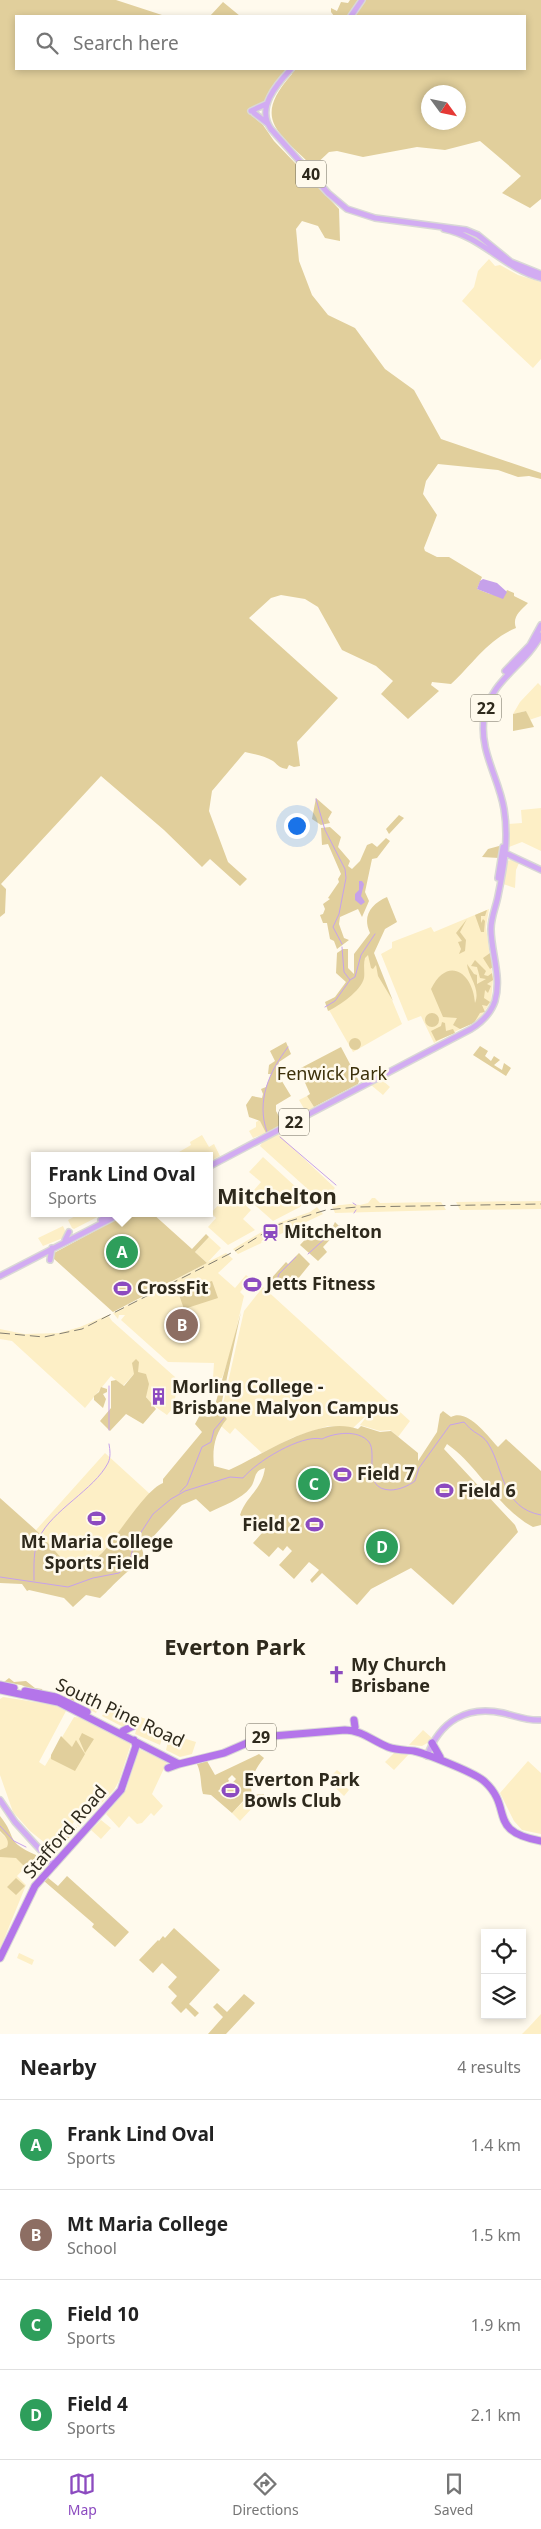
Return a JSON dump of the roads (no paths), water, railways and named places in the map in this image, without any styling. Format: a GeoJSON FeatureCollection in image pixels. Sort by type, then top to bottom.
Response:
{"type":"FeatureCollection","features":[{"type":"Feature","properties":{"kind":"highway","name":"South Pine Road"},"geometry":{"type":"LineString","coordinates":[[0,1685],[58,1702],[173,1758],[183,1760],[222,1749],[260,1734],[355,1723],[395,1746],[428,1754]]}},
{"type":"Feature","properties":{"kind":"highway","name":"South Pine Road"},"geometry":{"type":"LineString","coordinates":[[0,1690],[35,1695],[48,1693],[123,1731],[133,1739],[179,1764],[224,1753],[261,1736],[345,1730],[359,1732],[389,1747],[428,1754]]}},
{"type":"Feature","properties":{"kind":"highway"},"geometry":{"type":"LineString","coordinates":[[70,1715],[82,1714]]}},
{"type":"Feature","properties":{"kind":"highway"},"geometry":{"type":"LineString","coordinates":[[123,1731],[133,1726]]}},
{"type":"Feature","properties":{"kind":"highway","name":"Stafford Road"},"geometry":{"type":"LineString","coordinates":[[0,1952],[28,1892],[117,1795],[125,1779],[133,1739]]}},
{"type":"Feature","properties":{"kind":"highway"},"geometry":{"type":"LineString","coordinates":[[432,1743],[434,1751],[440,1757]]}},
{"type":"Feature","properties":{"kind":"highway"},"geometry":{"type":"LineString","coordinates":[[428,1754],[440,1757],[485,1778],[494,1788],[514,1829],[522,1833],[541,1837]]}},
{"type":"Feature","properties":{"kind":"highway"},"geometry":{"type":"LineString","coordinates":[[428,1754],[483,1780],[492,1790],[511,1831],[521,1837],[541,1841]]}},
{"type":"Feature","properties":{"kind":"highway"},"geometry":{"type":"LineString","coordinates":[[168,1768],[179,1764]]}},
{"type":"Feature","properties":{"kind":"highway","name":"Stafford Road"},"geometry":{"type":"LineString","coordinates":[[0,1958],[31,1892],[52,1865]]}},
{"type":"Feature","properties":{"kind":"main road"},"geometry":{"type":"LineString","coordinates":[[352,15],[362,0]]}},
{"type":"Feature","properties":{"kind":"main road"},"geometry":{"type":"LineString","coordinates":[[268,124],[252,112],[266,104],[290,70]]}},
{"type":"Feature","properties":{"kind":"main road"},"geometry":{"type":"LineString","coordinates":[[266,104],[265,115],[268,124]]}},
{"type":"Feature","properties":{"kind":"main road","name":"40"},"geometry":{"type":"LineString","coordinates":[[268,124],[328,193],[347,209],[364,216],[456,227],[472,233],[511,262],[541,276]]}},
{"type":"Feature","properties":{"kind":"main road","name":"22"},"geometry":{"type":"LineString","coordinates":[[504,853],[501,812],[482,750],[481,718],[493,686],[530,645],[541,625]]}},
{"type":"Feature","properties":{"kind":"main road","name":"22"},"geometry":{"type":"LineString","coordinates":[[213,1164],[467,1031],[484,1019],[492,1008],[497,993],[491,930],[504,853],[504,808],[484,747],[484,716],[497,686],[533,648],[541,635]]}},
{"type":"Feature","properties":{"kind":"main road"},"geometry":{"type":"LineString","coordinates":[[504,853],[541,870]]}},
{"type":"Feature","properties":{"kind":"main road"},"geometry":{"type":"LineString","coordinates":[[0,1276],[107,1217]]}},
{"type":"Feature","properties":{"kind":"main road"},"geometry":{"type":"LineString","coordinates":[[63,1242],[114,1217]]}},
{"type":"Feature","properties":{"kind":"main road"},"geometry":{"type":"LineString","coordinates":[[63,1242],[69,1232]]}},
{"type":"Feature","properties":{"kind":"main road"},"geometry":{"type":"LineString","coordinates":[[50,1260],[52,1248]]}},
{"type":"Feature","properties":{"kind":"main road"},"geometry":{"type":"LineString","coordinates":[[428,1754],[432,1743],[449,1724],[470,1711],[488,1711],[523,1719],[541,1720]]}},
{"type":"Feature","properties":{"kind":"main road"},"geometry":{"type":"LineString","coordinates":[[0,1800],[13,1820],[52,1865]]}},
{"type":"Feature","properties":{"kind":"main road"},"geometry":{"type":"LineString","coordinates":[[0,1806],[8,1819],[52,1865]]}},
{"type":"Feature","properties":{"kind":"waterway"},"geometry":{"type":"LineString","coordinates":[[316,799],[325,830],[345,869],[346,878],[339,914],[333,927],[342,944]]}},
{"type":"Feature","properties":{"kind":"waterway"},"geometry":{"type":"LineString","coordinates":[[350,980],[355,977],[361,955],[375,934]]}},
{"type":"Feature","properties":{"kind":"waterway"},"geometry":{"type":"LineString","coordinates":[[325,1007],[335,1001],[350,980],[344,972],[342,947]]}},
{"type":"Feature","properties":{"kind":"waterway"},"geometry":{"type":"LineString","coordinates":[[267,1132],[263,1109],[266,1087],[275,1066],[288,1047]]}},
{"type":"Feature","properties":{"kind":"waterway"},"geometry":{"type":"LineString","coordinates":[[280,1137],[336,1185]]}},
{"type":"Feature","properties":{"kind":"waterway"},"geometry":{"type":"LineString","coordinates":[[308,1254],[339,1226]]}},
{"type":"Feature","properties":{"kind":"waterway"},"geometry":{"type":"LineString","coordinates":[[274,1288],[279,1274],[296,1257]]}},
{"type":"Feature","properties":{"kind":"waterway"},"geometry":{"type":"LineString","coordinates":[[109,1386],[109,1430]]}},
{"type":"Feature","properties":{"kind":"waterway"},"geometry":{"type":"LineString","coordinates":[[180,1492],[187,1485],[202,1447],[211,1442],[214,1430],[224,1418]]}},
{"type":"Feature","properties":{"kind":"waterway"},"geometry":{"type":"LineString","coordinates":[[0,1577],[68,1587],[93,1578],[119,1573],[130,1561],[134,1543],[153,1514],[171,1499],[185,1491],[230,1477],[243,1478],[268,1457],[291,1445],[346,1433],[359,1435],[369,1442],[372,1454],[373,1478],[381,1488],[393,1490],[415,1481],[419,1468],[450,1425],[464,1422],[487,1442],[511,1496],[528,1511],[541,1515]]}},
{"type":"Feature","properties":{"kind":"waterway"},"geometry":{"type":"LineString","coordinates":[[34,1580],[35,1553],[39,1538],[53,1518],[102,1473],[110,1458],[109,1444]]}},
{"type":"Feature","properties":{"kind":"waterway"},"geometry":{"type":"LineString","coordinates":[[0,1826],[14,1841],[26,1847]]}},
{"type":"Feature","properties":{"kind":"waterway"},"geometry":{"type":"LineString","coordinates":[[47,1849],[56,1847],[72,1832]]}},
{"type":"Feature","properties":{"kind":"railway"},"geometry":{"type":"LineString","coordinates":[[0,1333],[44,1337],[82,1329],[235,1251],[277,1225],[326,1210],[357,1207],[541,1204]]}},
{"type":"Feature","properties":{"kind":"place","name":"Mitchelton"},"geometry":{"type":"Point","coordinates":[270,1232]}},
{"type":"Feature","properties":{"kind":"place","name":"Frank Lind Oval"},"geometry":{"type":"Point","coordinates":[122,1252]}},
{"type":"Feature","properties":{"kind":"place","name":"Jetts Fitness"},"geometry":{"type":"Point","coordinates":[252,1284]}},
{"type":"Feature","properties":{"kind":"place","name":"CrossFit"},"geometry":{"type":"Point","coordinates":[123,1288]}},
{"type":"Feature","properties":{"kind":"place","name":"Mt Maria College"},"geometry":{"type":"Point","coordinates":[182,1325]}},
{"type":"Feature","properties":{"kind":"place","name":"Morling College - Brisbane Malyon Campus"},"geometry":{"type":"Point","coordinates":[158,1397]}},
{"type":"Feature","properties":{"kind":"place","name":"Field 7"},"geometry":{"type":"Point","coordinates":[343,1474]}},
{"type":"Feature","properties":{"kind":"place","name":"Field 10"},"geometry":{"type":"Point","coordinates":[314,1484]}},
{"type":"Feature","properties":{"kind":"place","name":"Field 6"},"geometry":{"type":"Point","coordinates":[444,1491]}},
{"type":"Feature","properties":{"kind":"place","name":"Mt Maria College Sports Field"},"geometry":{"type":"Point","coordinates":[97,1519]}},
{"type":"Feature","properties":{"kind":"place","name":"Field 2"},"geometry":{"type":"Point","coordinates":[314,1525]}},
{"type":"Feature","properties":{"kind":"place","name":"Field 4"},"geometry":{"type":"Point","coordinates":[382,1547]}},
{"type":"Feature","properties":{"kind":"place","name":"My Church Brisbane"},"geometry":{"type":"Point","coordinates":[337,1675]}},
{"type":"Feature","properties":{"kind":"place","name":"Everton Park Bowls Club"},"geometry":{"type":"Point","coordinates":[230,1790]}},
{"type":"Feature","properties":{"kind":"district","name":"Mitchelton"},"geometry":{"type":"Point","coordinates":[277,1196]}},
{"type":"Feature","properties":{"kind":"district","name":"Everton Park"},"geometry":{"type":"Point","coordinates":[235,1647]}},
{"type":"Feature","properties":{"kind":"park label","name":"Fenwick Park"},"geometry":{"type":"Point","coordinates":[332,1074]}}]}
